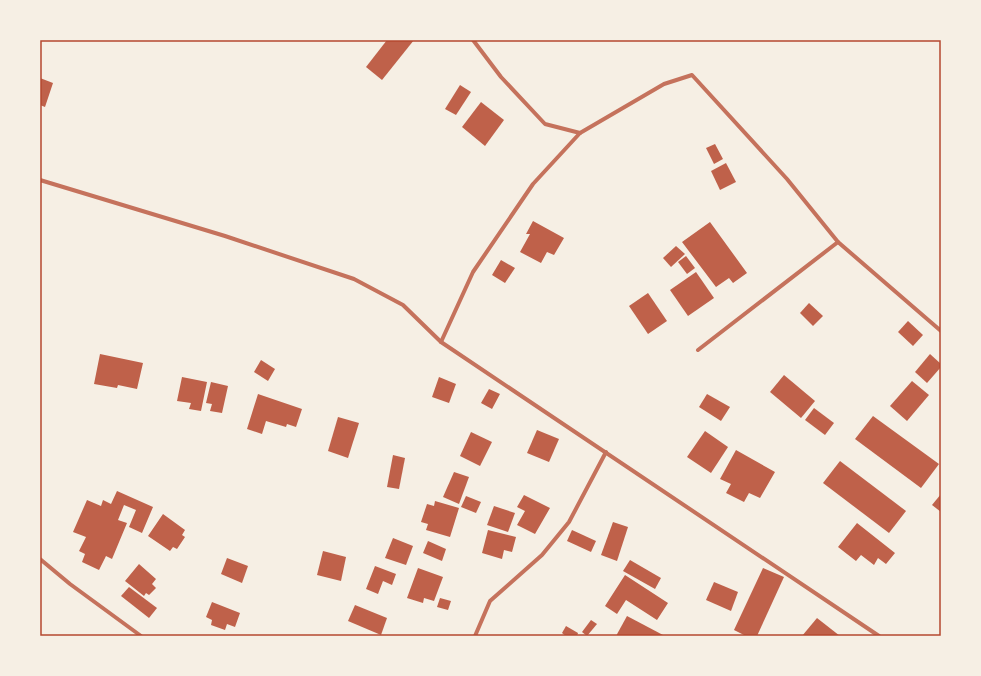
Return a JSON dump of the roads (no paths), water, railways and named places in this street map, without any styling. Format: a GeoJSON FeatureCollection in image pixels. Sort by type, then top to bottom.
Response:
{"type":"FeatureCollection","features":[{"type":"Feature","properties":{"kind":"street"},"geometry":{"type":"LineString","coordinates":[[473,40],[501,77],[545,124],[580,133]]}},
{"type":"Feature","properties":{"kind":"street"},"geometry":{"type":"LineString","coordinates":[[441,342],[473,272],[533,184],[580,133],[664,84],[692,75],[787,180],[838,242],[941,331]]}},
{"type":"Feature","properties":{"kind":"street"},"geometry":{"type":"LineString","coordinates":[[40,180],[225,236],[354,279],[402,305],[441,342],[879,636]]}},
{"type":"Feature","properties":{"kind":"street"},"geometry":{"type":"LineString","coordinates":[[698,350],[838,242]]}},
{"type":"Feature","properties":{"kind":"street"},"geometry":{"type":"LineString","coordinates":[[475,636],[490,601],[542,555],[569,522],[606,452]]}},
{"type":"Feature","properties":{"kind":"street"},"geometry":{"type":"LineString","coordinates":[[40,559],[70,584],[141,636]]}}]}
